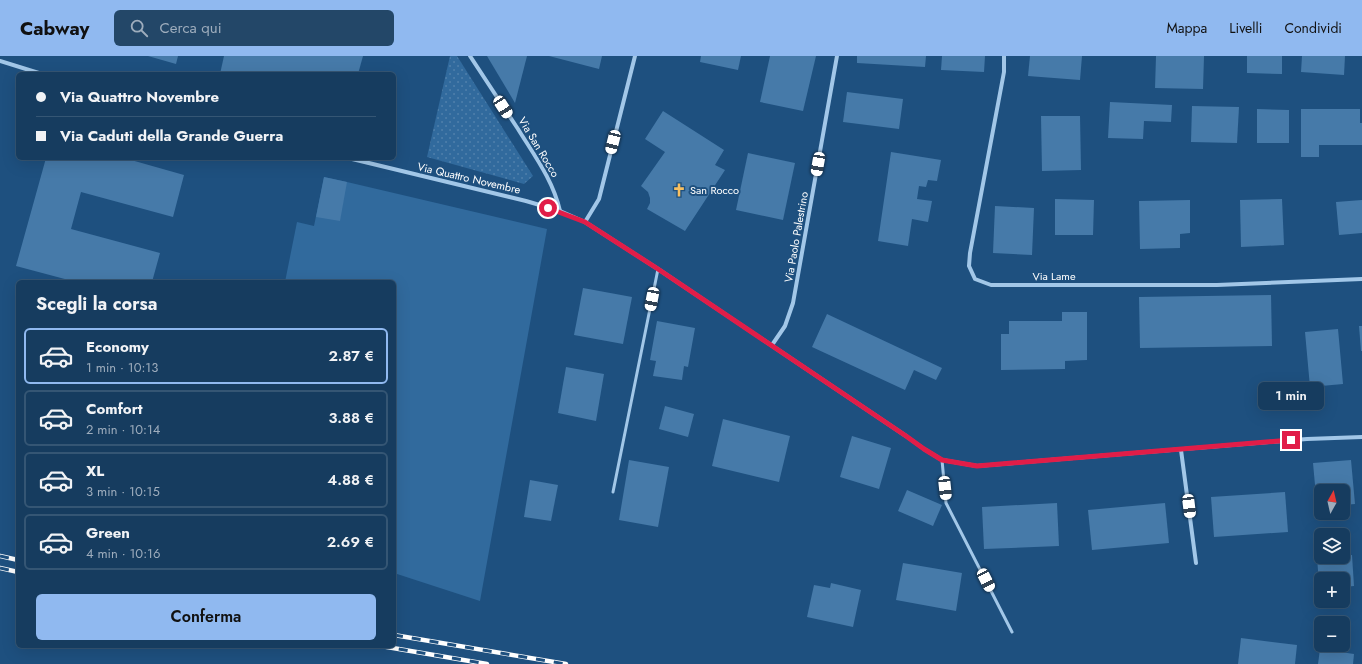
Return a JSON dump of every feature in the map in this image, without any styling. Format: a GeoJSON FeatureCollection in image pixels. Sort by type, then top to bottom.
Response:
{"type":"FeatureCollection","features":[{"type":"Feature","properties":{"kind":"street","name":"Via San Rocco"},"geometry":{"type":"LineString","coordinates":[[470,56],[552,185],[560,211]]}},
{"type":"Feature","properties":{"kind":"street"},"geometry":{"type":"LineString","coordinates":[[585,222],[599,199],[635,56]]}},
{"type":"Feature","properties":{"kind":"street","name":"Via Paolo Palestrino"},"geometry":{"type":"LineString","coordinates":[[772,345],[784,326],[793,303],[837,56]]}},
{"type":"Feature","properties":{"kind":"street","name":"Via Lame"},"geometry":{"type":"LineString","coordinates":[[1004,56],[1004,72],[970,253],[969,266],[975,279],[991,285],[1194,285],[1362,279]]}},
{"type":"Feature","properties":{"kind":"street"},"geometry":{"type":"LineString","coordinates":[[0,61],[36,72]]}},
{"type":"Feature","properties":{"kind":"street","name":"Via Quattro Novembre"},"geometry":{"type":"LineString","coordinates":[[356,160],[526,201],[560,211],[585,222],[658,269],[942,460]]}},
{"type":"Feature","properties":{"kind":"street"},"geometry":{"type":"LineString","coordinates":[[942,460],[977,466],[1307,439],[1362,438]]}},
{"type":"Feature","properties":{"kind":"street"},"geometry":{"type":"LineString","coordinates":[[1181,450],[1196,563]]}},
{"type":"Feature","properties":{"kind":"lane"},"geometry":{"type":"LineString","coordinates":[[613,492],[658,269]]}},
{"type":"Feature","properties":{"kind":"lane"},"geometry":{"type":"LineString","coordinates":[[942,460],[946,503],[1012,632]]}},
{"type":"Feature","properties":{"kind":"shaded area"},"geometry":{"type":"Polygon","coordinates":[[[450,56],[457,56],[533,176],[524,184],[427,157],[450,56]]]}},
{"type":"Feature","properties":{"kind":"shaded area"},"geometry":{"type":"Polygon","coordinates":[[[324,177],[547,229],[480,601],[396,574],[396,280],[285,280],[297,222],[314,226],[324,177]]]}},
{"type":"Feature","properties":{"kind":"building"},"geometry":{"type":"Polygon","coordinates":[[[148,56],[178,56],[176,64],[148,56]]]}},
{"type":"Feature","properties":{"kind":"building"},"geometry":{"type":"Polygon","coordinates":[[[224,56],[363,56],[359,72],[220,72],[224,56]]]}},
{"type":"Feature","properties":{"kind":"building"},"geometry":{"type":"Polygon","coordinates":[[[487,56],[527,56],[515,103],[487,56]]]}},
{"type":"Feature","properties":{"kind":"building"},"geometry":{"type":"Polygon","coordinates":[[[549,56],[602,56],[599,69],[549,56]]]}},
{"type":"Feature","properties":{"kind":"building"},"geometry":{"type":"Polygon","coordinates":[[[701,56],[741,56],[738,70],[700,62],[701,56]]]}},
{"type":"Feature","properties":{"kind":"building"},"geometry":{"type":"Polygon","coordinates":[[[770,56],[816,56],[803,111],[760,102],[770,56]]]}},
{"type":"Feature","properties":{"kind":"building"},"geometry":{"type":"Polygon","coordinates":[[[857,56],[926,56],[925,67],[857,63],[857,56]]]}},
{"type":"Feature","properties":{"kind":"building"},"geometry":{"type":"Polygon","coordinates":[[[942,56],[985,56],[984,72],[941,70],[942,56]]]}},
{"type":"Feature","properties":{"kind":"building"},"geometry":{"type":"Polygon","coordinates":[[[1030,56],[1082,56],[1080,80],[1028,76],[1030,56]]]}},
{"type":"Feature","properties":{"kind":"building"},"geometry":{"type":"Polygon","coordinates":[[[1156,56],[1204,56],[1203,89],[1155,88],[1156,56]]]}},
{"type":"Feature","properties":{"kind":"building"},"geometry":{"type":"Polygon","coordinates":[[[1247,56],[1282,56],[1282,74],[1247,73],[1247,56]]]}},
{"type":"Feature","properties":{"kind":"building"},"geometry":{"type":"Polygon","coordinates":[[[1302,56],[1345,56],[1344,75],[1301,72],[1302,56]]]}},
{"type":"Feature","properties":{"kind":"building"},"geometry":{"type":"Polygon","coordinates":[[[847,92],[903,99],[899,129],[843,122],[847,92]]]}},
{"type":"Feature","properties":{"kind":"building"},"geometry":{"type":"Polygon","coordinates":[[[1110,102],[1172,105],[1171,122],[1144,121],[1143,139],[1108,138],[1110,102]]]}},
{"type":"Feature","properties":{"kind":"building"},"geometry":{"type":"Polygon","coordinates":[[[1192,106],[1239,107],[1237,143],[1191,142],[1192,106]]]}},
{"type":"Feature","properties":{"kind":"building"},"geometry":{"type":"Polygon","coordinates":[[[1257,109],[1289,110],[1289,143],[1257,143],[1257,109]]]}},
{"type":"Feature","properties":{"kind":"building"},"geometry":{"type":"Polygon","coordinates":[[[1301,109],[1360,109],[1360,123],[1362,123],[1362,145],[1319,145],[1319,157],[1301,157],[1301,109]]]}},
{"type":"Feature","properties":{"kind":"building"},"geometry":{"type":"Polygon","coordinates":[[[663,111],[724,150],[715,165],[725,170],[685,231],[647,209],[650,203],[650,198],[648,192],[641,186],[665,152],[645,139],[663,111]]]}},
{"type":"Feature","properties":{"kind":"building"},"geometry":{"type":"Polygon","coordinates":[[[1041,116],[1080,116],[1081,170],[1042,171],[1041,116]]]}},
{"type":"Feature","properties":{"kind":"building"},"geometry":{"type":"Polygon","coordinates":[[[891,152],[941,160],[937,181],[928,180],[926,187],[919,186],[917,199],[932,201],[928,222],[912,219],[908,246],[878,241],[891,152]]]}},
{"type":"Feature","properties":{"kind":"building"},"geometry":{"type":"Polygon","coordinates":[[[748,153],[795,163],[783,220],[736,210],[748,153]]]}},
{"type":"Feature","properties":{"kind":"building"},"geometry":{"type":"Polygon","coordinates":[[[45,160],[131,160],[184,175],[173,217],[81,192],[71,229],[160,253],[153,280],[68,280],[16,266],[45,160]]]}},
{"type":"Feature","properties":{"kind":"building"},"geometry":{"type":"Polygon","coordinates":[[[324,177],[347,182],[340,221],[316,217],[324,177]]]}},
{"type":"Feature","properties":{"kind":"building"},"geometry":{"type":"Polygon","coordinates":[[[1055,199],[1094,200],[1093,235],[1055,235],[1055,199]]]}},
{"type":"Feature","properties":{"kind":"building"},"geometry":{"type":"Polygon","coordinates":[[[1282,199],[1284,245],[1241,247],[1240,200],[1282,199]]]}},
{"type":"Feature","properties":{"kind":"building"},"geometry":{"type":"Polygon","coordinates":[[[1190,200],[1190,233],[1180,234],[1180,248],[1140,249],[1139,201],[1190,200]]]}},
{"type":"Feature","properties":{"kind":"building"},"geometry":{"type":"Polygon","coordinates":[[[1362,200],[1362,233],[1339,235],[1336,202],[1362,200]]]}},
{"type":"Feature","properties":{"kind":"building"},"geometry":{"type":"Polygon","coordinates":[[[995,206],[1034,208],[1032,255],[993,253],[995,206]]]}},
{"type":"Feature","properties":{"kind":"building"},"geometry":{"type":"Polygon","coordinates":[[[583,288],[632,297],[623,344],[574,335],[583,288]]]}},
{"type":"Feature","properties":{"kind":"building"},"geometry":{"type":"Polygon","coordinates":[[[1271,295],[1272,346],[1140,348],[1139,297],[1271,295]]]}},
{"type":"Feature","properties":{"kind":"building"},"geometry":{"type":"Polygon","coordinates":[[[1062,312],[1087,312],[1087,360],[1065,361],[1065,369],[1001,370],[1001,334],[1009,334],[1009,321],[1062,321],[1062,312]]]}},
{"type":"Feature","properties":{"kind":"building"},"geometry":{"type":"Polygon","coordinates":[[[827,314],[942,368],[936,380],[914,370],[905,390],[812,347],[827,314]]]}},
{"type":"Feature","properties":{"kind":"building"},"geometry":{"type":"Polygon","coordinates":[[[657,321],[695,328],[688,367],[684,366],[682,380],[653,376],[656,361],[650,360],[657,321]]]}},
{"type":"Feature","properties":{"kind":"building"},"geometry":{"type":"Polygon","coordinates":[[[1359,326],[1362,326],[1362,351],[1361,351],[1359,326]]]}},
{"type":"Feature","properties":{"kind":"building"},"geometry":{"type":"Polygon","coordinates":[[[1338,329],[1343,384],[1310,387],[1305,332],[1338,329]]]}},
{"type":"Feature","properties":{"kind":"building"},"geometry":{"type":"Polygon","coordinates":[[[566,367],[604,374],[596,421],[558,413],[566,367]]]}},
{"type":"Feature","properties":{"kind":"building"},"geometry":{"type":"Polygon","coordinates":[[[665,406],[694,414],[688,437],[659,429],[665,406]]]}},
{"type":"Feature","properties":{"kind":"building"},"geometry":{"type":"Polygon","coordinates":[[[723,419],[790,436],[779,482],[712,466],[723,419]]]}},
{"type":"Feature","properties":{"kind":"building"},"geometry":{"type":"Polygon","coordinates":[[[852,436],[891,448],[879,489],[840,477],[852,436]]]}},
{"type":"Feature","properties":{"kind":"building"},"geometry":{"type":"Polygon","coordinates":[[[629,460],[669,467],[658,527],[619,520],[629,460]]]}},
{"type":"Feature","properties":{"kind":"building"},"geometry":{"type":"Polygon","coordinates":[[[1351,460],[1355,504],[1350,504],[1350,484],[1315,484],[1313,463],[1351,460]]]}},
{"type":"Feature","properties":{"kind":"building"},"geometry":{"type":"Polygon","coordinates":[[[530,480],[558,485],[551,521],[524,517],[530,480]]]}},
{"type":"Feature","properties":{"kind":"building"},"geometry":{"type":"Polygon","coordinates":[[[907,490],[942,505],[933,526],[898,511],[907,490]]]}},
{"type":"Feature","properties":{"kind":"building"},"geometry":{"type":"Polygon","coordinates":[[[1285,492],[1288,532],[1214,537],[1211,497],[1285,492]]]}},
{"type":"Feature","properties":{"kind":"building"},"geometry":{"type":"Polygon","coordinates":[[[1057,503],[1059,546],[984,549],[982,507],[1057,503]]]}},
{"type":"Feature","properties":{"kind":"building"},"geometry":{"type":"Polygon","coordinates":[[[1165,503],[1169,543],[1092,550],[1088,510],[1165,503]]]}},
{"type":"Feature","properties":{"kind":"building"},"geometry":{"type":"Polygon","coordinates":[[[1350,555],[1352,555],[1354,586],[1350,586],[1350,572],[1318,572],[1318,564],[1350,564],[1350,555]]]}},
{"type":"Feature","properties":{"kind":"building"},"geometry":{"type":"Polygon","coordinates":[[[903,563],[962,573],[956,611],[896,600],[903,563]]]}},
{"type":"Feature","properties":{"kind":"building"},"geometry":{"type":"Polygon","coordinates":[[[831,583],[861,590],[853,627],[807,617],[814,585],[830,588],[831,583]]]}},
{"type":"Feature","properties":{"kind":"building"},"geometry":{"type":"Polygon","coordinates":[[[1241,638],[1297,645],[1295,664],[1238,664],[1241,638]]]}},
{"type":"Feature","properties":{"kind":"building"},"geometry":{"type":"Polygon","coordinates":[[[1320,652],[1340,652],[1354,654],[1353,664],[1318,664],[1320,652]]]}},
{"type":"Feature","properties":{"kind":"railway"},"geometry":{"type":"LineString","coordinates":[[0,556],[16,560]]}},
{"type":"Feature","properties":{"kind":"railway"},"geometry":{"type":"LineString","coordinates":[[0,568],[16,572]]}},
{"type":"Feature","properties":{"kind":"railway"},"geometry":{"type":"LineString","coordinates":[[396,635],[566,664]]}},
{"type":"Feature","properties":{"kind":"railway"},"geometry":{"type":"LineString","coordinates":[[393,648],[487,664]]}},
{"type":"Feature","properties":{"kind":"place","name":"San Rocco"},"geometry":{"type":"Point","coordinates":[679,190]}},
{"type":"Feature","properties":{"kind":"route"},"geometry":{"type":"LineString","coordinates":[[548,208],[560,211],[585,222],[658,269],[942,460],[977,466],[1291,440]]}}]}
